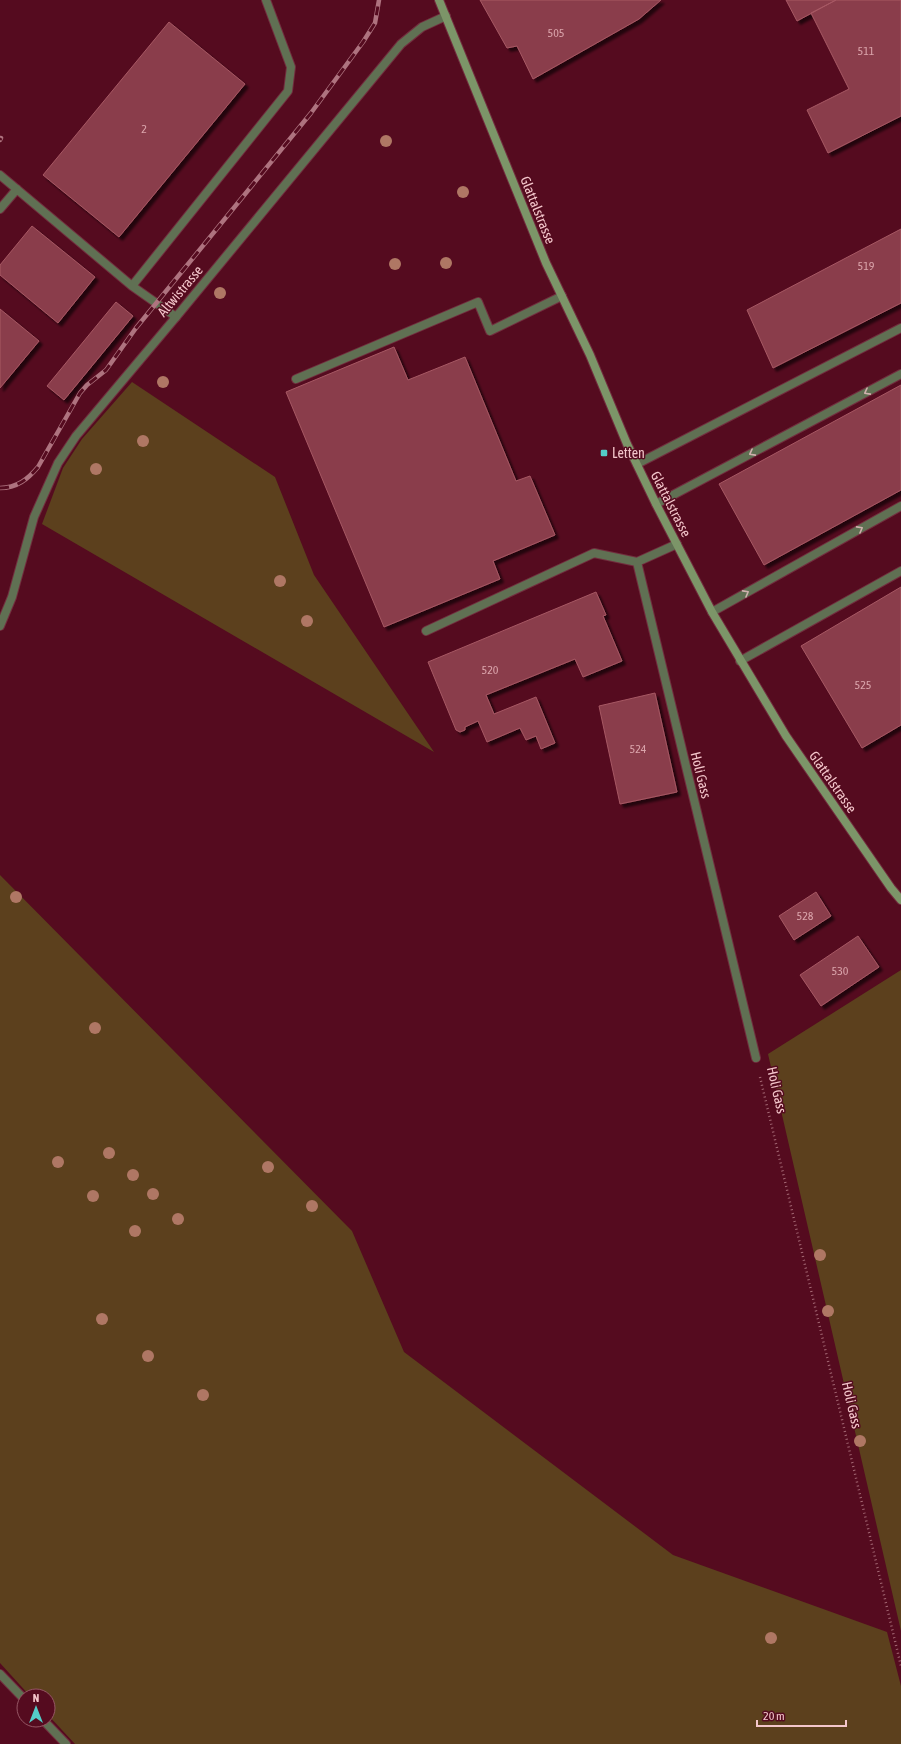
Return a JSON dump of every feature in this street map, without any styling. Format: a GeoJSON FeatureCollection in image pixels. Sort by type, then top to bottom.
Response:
{"type":"FeatureCollection","features":[{"type":"Feature","properties":{"kind":"street"},"geometry":{"type":"LineString","coordinates":[[132,286],[288,91],[291,67],[266,0]]}},
{"type":"Feature","properties":{"kind":"street","name":"Glattalstrasse"},"geometry":{"type":"LineString","coordinates":[[439,0],[546,263],[590,355],[636,464],[656,504],[712,612],[786,736],[891,888],[901,900]]}},
{"type":"Feature","properties":{"kind":"street","name":"Altwistrasse"},"geometry":{"type":"LineString","coordinates":[[0,626],[12,597],[34,517],[58,463],[76,436],[401,44],[422,28],[446,16]]}},
{"type":"Feature","properties":{"kind":"street"},"geometry":{"type":"LineString","coordinates":[[0,175],[132,286],[176,317]]}},
{"type":"Feature","properties":{"kind":"street"},"geometry":{"type":"LineString","coordinates":[[0,209],[17,188]]}},
{"type":"Feature","properties":{"kind":"street"},"geometry":{"type":"LineString","coordinates":[[296,379],[478,302],[490,331],[562,296]]}},
{"type":"Feature","properties":{"kind":"street"},"geometry":{"type":"LineString","coordinates":[[636,464],[901,328]]}},
{"type":"Feature","properties":{"kind":"street"},"geometry":{"type":"LineString","coordinates":[[656,504],[901,374]]}},
{"type":"Feature","properties":{"kind":"street"},"geometry":{"type":"LineString","coordinates":[[712,612],[901,506]]}},
{"type":"Feature","properties":{"kind":"street"},"geometry":{"type":"LineString","coordinates":[[426,631],[594,553],[636,562],[677,544]]}},
{"type":"Feature","properties":{"kind":"street","name":"Holi Gass"},"geometry":{"type":"LineString","coordinates":[[636,562],[756,1058]]}},
{"type":"Feature","properties":{"kind":"street"},"geometry":{"type":"LineString","coordinates":[[740,661],[901,571]]}},
{"type":"Feature","properties":{"kind":"street"},"geometry":{"type":"LineString","coordinates":[[0,1674],[16,1691]]}},
{"type":"Feature","properties":{"kind":"street"},"geometry":{"type":"LineString","coordinates":[[51,1728],[66,1744]]}},
{"type":"Feature","properties":{"kind":"path","name":"Holi Gass"},"geometry":{"type":"LineString","coordinates":[[756,1058],[901,1666]]}},
{"type":"Feature","properties":{"kind":"shaded area"},"geometry":{"type":"Polygon","coordinates":[[[132,382],[275,477],[314,575],[434,752],[42,524],[63,468],[82,439],[132,382]]]}},
{"type":"Feature","properties":{"kind":"shaded area"},"geometry":{"type":"Polygon","coordinates":[[[0,875],[352,1231],[404,1352],[673,1555],[887,1632],[901,1686],[901,1744],[75,1744],[56,1724],[56,1688],[23,1688],[0,1663],[0,875]]]}},
{"type":"Feature","properties":{"kind":"shaded area"},"geometry":{"type":"Polygon","coordinates":[[[901,970],[901,1631],[768,1054],[901,970]]]}},
{"type":"Feature","properties":{"kind":"building"},"geometry":{"type":"Polygon","coordinates":[[[480,0],[661,0],[639,19],[533,79],[517,46],[507,48],[480,0]]]}},
{"type":"Feature","properties":{"kind":"building"},"geometry":{"type":"Polygon","coordinates":[[[786,0],[836,0],[797,21],[786,0]]]}},
{"type":"Feature","properties":{"kind":"building"},"geometry":{"type":"Polygon","coordinates":[[[836,0],[901,0],[901,116],[828,153],[807,110],[849,89],[811,13],[836,0]]]}},
{"type":"Feature","properties":{"kind":"building"},"geometry":{"type":"Polygon","coordinates":[[[169,22],[245,84],[119,237],[43,175],[169,22]]]}},
{"type":"Feature","properties":{"kind":"building"},"geometry":{"type":"Polygon","coordinates":[[[32,226],[95,277],[58,323],[0,275],[0,265],[32,226]]]}},
{"type":"Feature","properties":{"kind":"building"},"geometry":{"type":"Polygon","coordinates":[[[901,229],[901,303],[773,368],[747,310],[901,229]]]}},
{"type":"Feature","properties":{"kind":"building"},"geometry":{"type":"Polygon","coordinates":[[[116,302],[133,316],[64,400],[47,386],[116,302]]]}},
{"type":"Feature","properties":{"kind":"building"},"geometry":{"type":"Polygon","coordinates":[[[0,309],[39,341],[0,388],[0,309]]]}},
{"type":"Feature","properties":{"kind":"building"},"geometry":{"type":"Polygon","coordinates":[[[394,347],[408,380],[465,357],[516,481],[530,476],[555,535],[493,561],[500,579],[384,627],[286,392],[394,347]]]}},
{"type":"Feature","properties":{"kind":"building"},"geometry":{"type":"Polygon","coordinates":[[[901,385],[901,490],[764,565],[719,484],[901,385]]]}},
{"type":"Feature","properties":{"kind":"building"},"geometry":{"type":"Polygon","coordinates":[[[901,587],[901,725],[862,748],[801,646],[901,587]]]}},
{"type":"Feature","properties":{"kind":"building"},"geometry":{"type":"Polygon","coordinates":[[[596,592],[606,615],[603,616],[622,661],[583,677],[575,659],[486,695],[494,714],[536,697],[555,743],[541,749],[536,736],[526,740],[520,728],[487,742],[478,721],[465,727],[465,730],[460,732],[456,730],[428,662],[596,592]]]}},
{"type":"Feature","properties":{"kind":"building"},"geometry":{"type":"Polygon","coordinates":[[[655,693],[677,792],[620,804],[599,706],[655,693]]]}},
{"type":"Feature","properties":{"kind":"building"},"geometry":{"type":"Polygon","coordinates":[[[816,892],[831,916],[794,940],[779,916],[816,892]]]}},
{"type":"Feature","properties":{"kind":"building"},"geometry":{"type":"Polygon","coordinates":[[[858,936],[879,967],[821,1006],[800,975],[858,936]]]}},
{"type":"Feature","properties":{"kind":"railway"},"geometry":{"type":"LineString","coordinates":[[0,488],[17,485],[38,467],[80,393],[87,385],[106,370],[136,328],[311,113],[363,42],[375,23],[379,0]]}},
{"type":"Feature","properties":{"kind":"place","name":"Letten"},"geometry":{"type":"Point","coordinates":[604,453]}}]}
